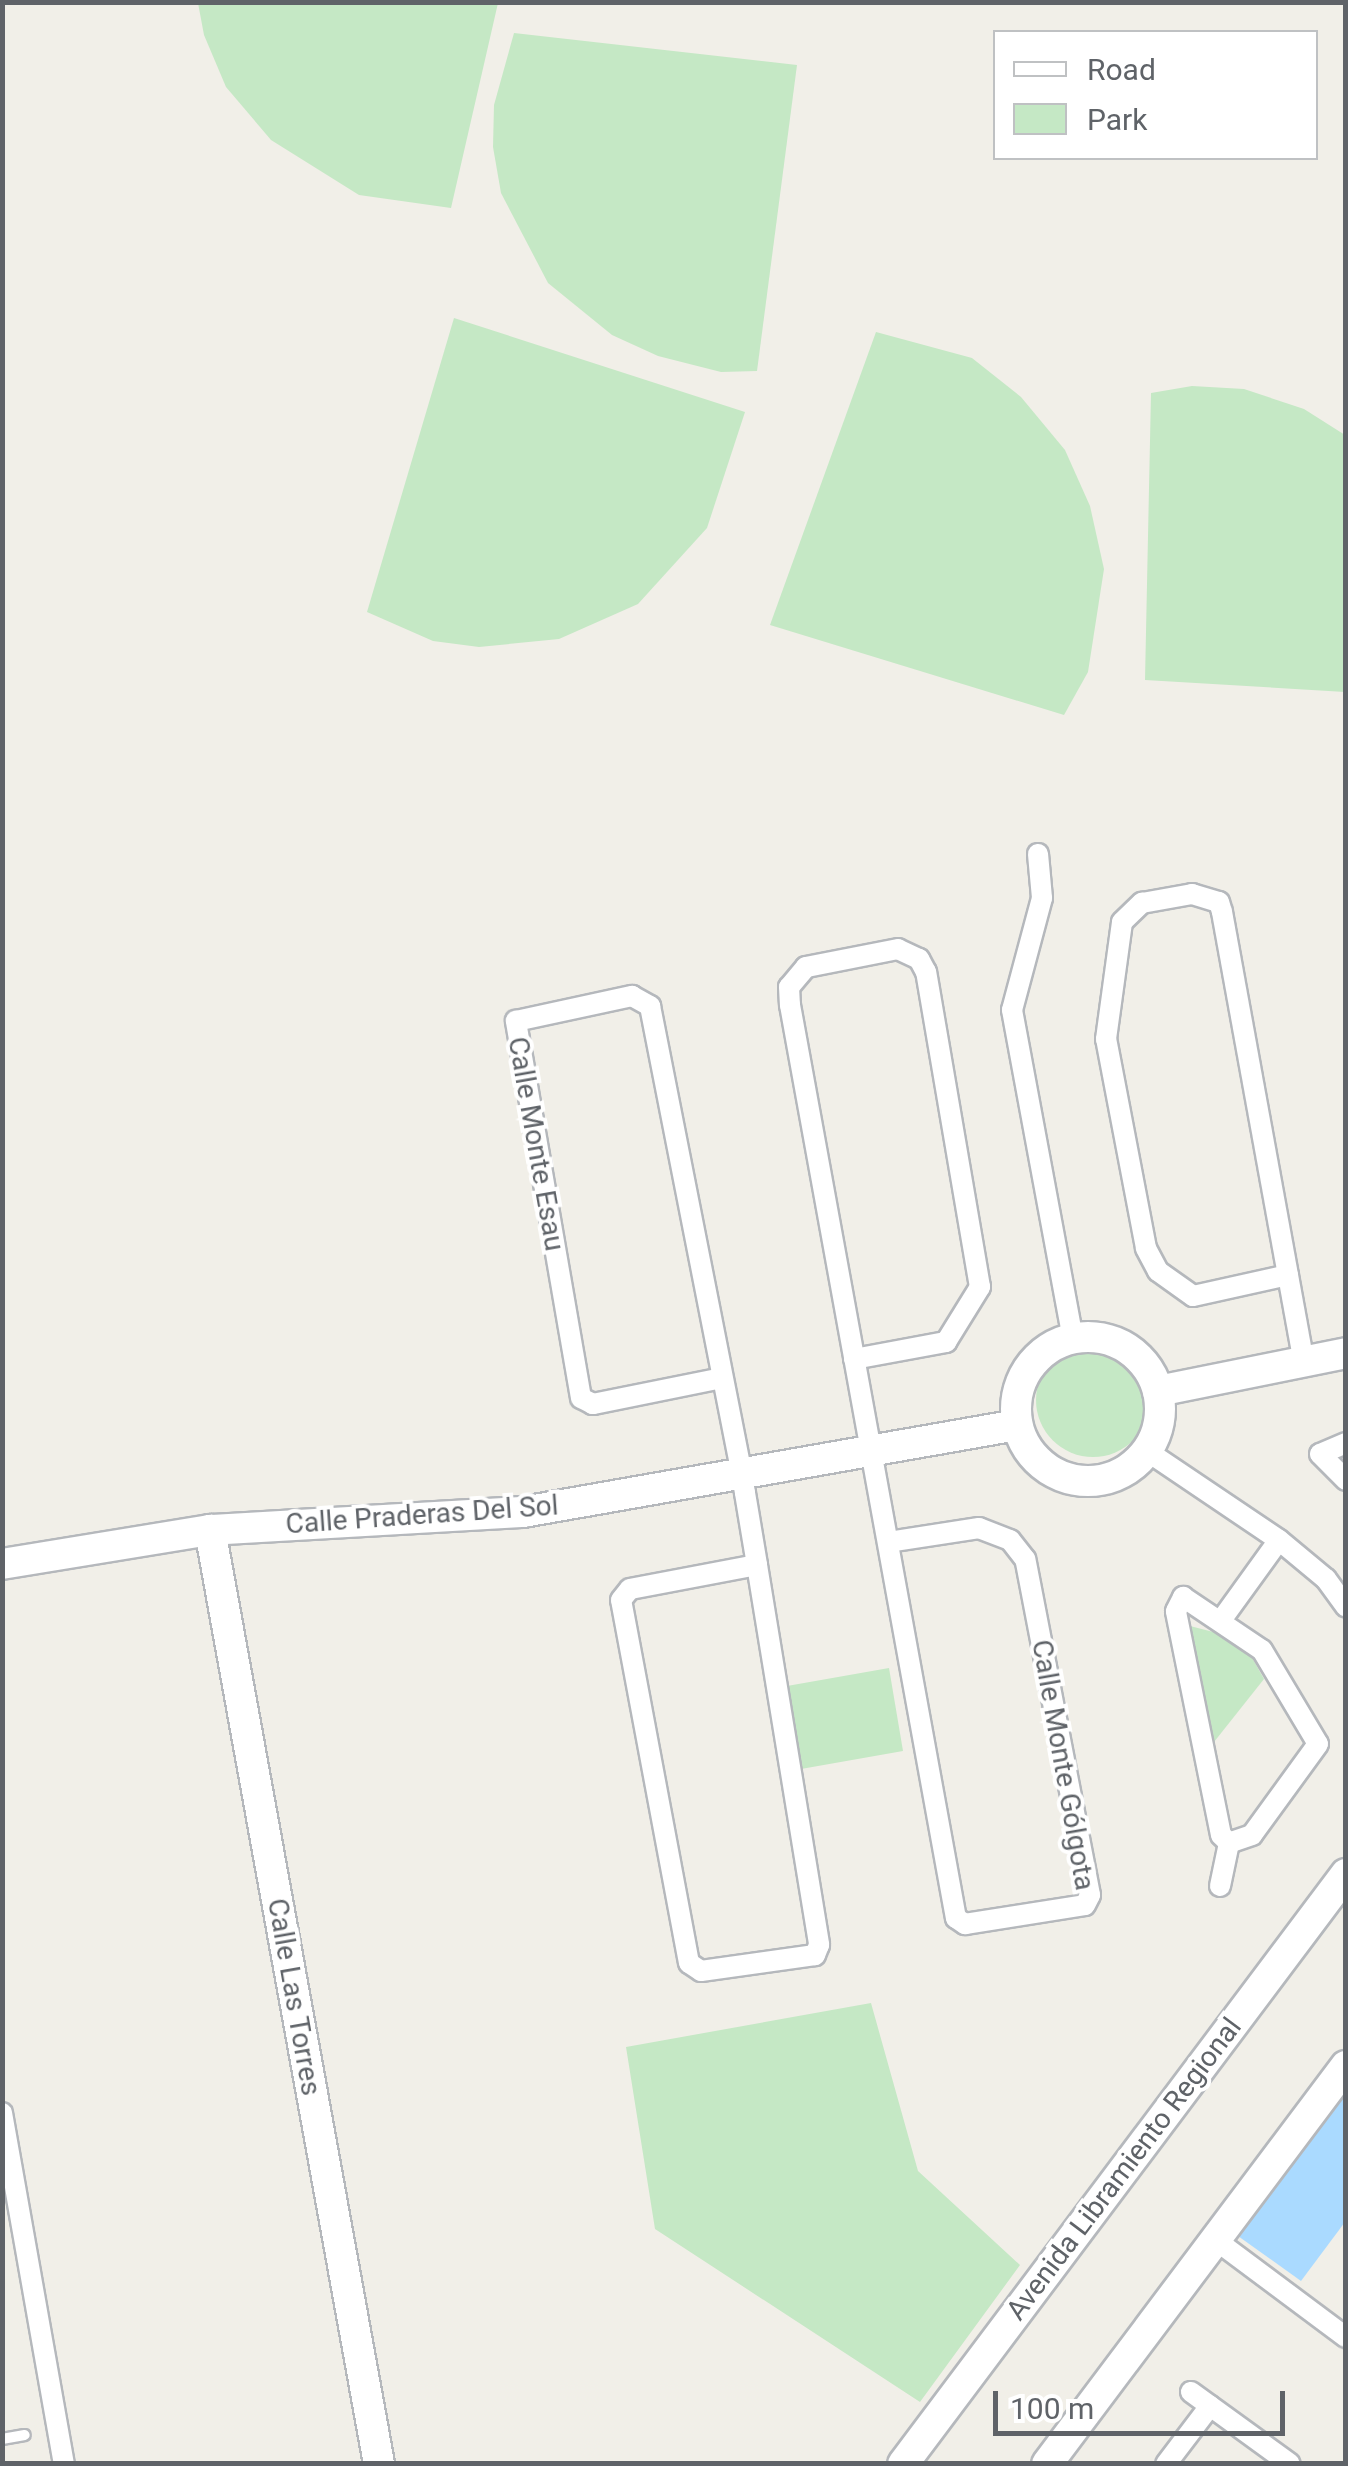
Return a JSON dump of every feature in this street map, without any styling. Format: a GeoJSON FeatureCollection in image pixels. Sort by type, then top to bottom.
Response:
{"type":"FeatureCollection","features":[{"type":"Feature","properties":{"kind":"street"},"geometry":{"type":"LineString","coordinates":[[1038,854],[1042,898],[1012,1010],[1073,1338]]}},
{"type":"Feature","properties":{"kind":"street"},"geometry":{"type":"LineString","coordinates":[[1288,1275],[1193,1296],[1158,1271],[1146,1248],[1106,1039],[1122,922],[1142,904],[1192,894],[1219,902],[1288,1275],[1304,1362]]}},
{"type":"Feature","properties":{"kind":"street","name":"Calle Monte Gólgota"},"geometry":{"type":"LineString","coordinates":[[854,1359],[946,1342],[980,1287],[926,972],[919,959],[898,949],[806,968],[789,987],[854,1359],[956,1918],[964,1924],[1084,1905],[1090,1895],[1025,1559],[1010,1540],[979,1528],[889,1542]]}},
{"type":"Feature","properties":{"kind":"street","name":"Calle Monte Esau"},"geometry":{"type":"LineString","coordinates":[[722,1378],[594,1404],[581,1398],[514,1036],[516,1021],[632,996],[650,1006],[741,1470],[757,1566],[819,1945],[815,1955],[701,1971],[689,1963],[622,1600],[630,1589],[757,1566]]}},
{"type":"Feature","properties":{"kind":"street"},"geometry":{"type":"LineString","coordinates":[[1102,1337],[1124,1346],[1143,1361],[1158,1391],[1158,1430],[1147,1451],[1108,1479],[1074,1480],[1042,1465],[1017,1425],[1022,1378],[1036,1359],[1073,1338],[1102,1337]]}},
{"type":"Feature","properties":{"kind":"street"},"geometry":{"type":"LineString","coordinates":[[1158,1391],[1346,1354]]}},
{"type":"Feature","properties":{"kind":"street","name":"Calle Praderas Del Sol"},"geometry":{"type":"LineString","coordinates":[[2,1564],[210,1530],[523,1512],[741,1470],[1017,1425]]}},
{"type":"Feature","properties":{"kind":"street"},"geometry":{"type":"LineString","coordinates":[[1346,1443],[1320,1454],[1322,1463],[1346,1480]]}},
{"type":"Feature","properties":{"kind":"street"},"geometry":{"type":"LineString","coordinates":[[1147,1451],[1279,1540],[1326,1579],[1346,1608]]}},
{"type":"Feature","properties":{"kind":"street","name":"Calle Las Torres"},"geometry":{"type":"LineString","coordinates":[[210,1530],[377,2463]]}},
{"type":"Feature","properties":{"kind":"street"},"geometry":{"type":"LineString","coordinates":[[1222,1618],[1279,1540]]}},
{"type":"Feature","properties":{"kind":"street"},"geometry":{"type":"LineString","coordinates":[[1177,1598],[1222,1618],[1262,1650],[1318,1744],[1252,1834],[1229,1843],[1221,1835],[1177,1598]]}},
{"type":"Feature","properties":{"kind":"street"},"geometry":{"type":"LineString","coordinates":[[1220,1886],[1229,1843]]}},
{"type":"Feature","properties":{"kind":"street","name":"Avenida Libramiento Regional"},"geometry":{"type":"LineString","coordinates":[[903,2464],[1346,1874]]}},
{"type":"Feature","properties":{"kind":"street"},"geometry":{"type":"LineString","coordinates":[[1047,2464],[1346,2066]]}},
{"type":"Feature","properties":{"kind":"street"},"geometry":{"type":"LineString","coordinates":[[2,2112],[64,2464]]}},
{"type":"Feature","properties":{"kind":"street"},"geometry":{"type":"LineString","coordinates":[[1217,2240],[1346,2337]]}},
{"type":"Feature","properties":{"kind":"street"},"geometry":{"type":"LineString","coordinates":[[1191,2392],[1290,2464]]}},
{"type":"Feature","properties":{"kind":"street"},"geometry":{"type":"LineString","coordinates":[[1166,2464],[1210,2406]]}},
{"type":"Feature","properties":{"kind":"lane"},"geometry":{"type":"LineString","coordinates":[[2,2439],[26,2435]]}},
{"type":"Feature","properties":{"kind":"green space"},"geometry":{"type":"Polygon","coordinates":[[[198,3],[498,3],[451,208],[359,195],[271,140],[226,87],[204,35],[198,3]]]}},
{"type":"Feature","properties":{"kind":"green space"},"geometry":{"type":"Polygon","coordinates":[[[514,33],[797,65],[757,371],[721,372],[658,356],[612,335],[548,283],[501,193],[493,147],[494,105],[514,33]]]}},
{"type":"Feature","properties":{"kind":"green space"},"geometry":{"type":"Polygon","coordinates":[[[454,318],[745,412],[707,528],[638,604],[559,639],[479,647],[433,641],[367,612],[454,318]]]}},
{"type":"Feature","properties":{"kind":"green space"},"geometry":{"type":"Polygon","coordinates":[[[876,332],[972,358],[1021,397],[1065,450],[1090,506],[1104,569],[1088,672],[1064,715],[770,625],[876,332]]]}},
{"type":"Feature","properties":{"kind":"green space"},"geometry":{"type":"Polygon","coordinates":[[[1192,386],[1244,389],[1304,409],[1345,435],[1345,692],[1145,680],[1151,393],[1192,386]]]}},
{"type":"Feature","properties":{"kind":"green space"},"geometry":{"type":"Polygon","coordinates":[[[1093,1343],[1125,1352],[1141,1368],[1150,1400],[1141,1432],[1125,1448],[1093,1457],[1061,1448],[1045,1432],[1036,1400],[1045,1368],[1061,1352],[1093,1343]]]}},
{"type":"Feature","properties":{"kind":"green space"},"geometry":{"type":"Polygon","coordinates":[[[1190,1626],[1225,1635],[1250,1654],[1264,1679],[1214,1742],[1190,1626]]]}},
{"type":"Feature","properties":{"kind":"green space"},"geometry":{"type":"Polygon","coordinates":[[[889,1668],[903,1751],[784,1772],[770,1689],[889,1668]]]}},
{"type":"Feature","properties":{"kind":"green space"},"geometry":{"type":"Polygon","coordinates":[[[871,2003],[918,2171],[1020,2265],[920,2402],[655,2229],[626,2047],[871,2003]]]}},
{"type":"Feature","properties":{"kind":"water"},"geometry":{"type":"Polygon","coordinates":[[[1345,2091],[1345,2222],[1301,2281],[1238,2236],[1345,2091]]]}}]}
